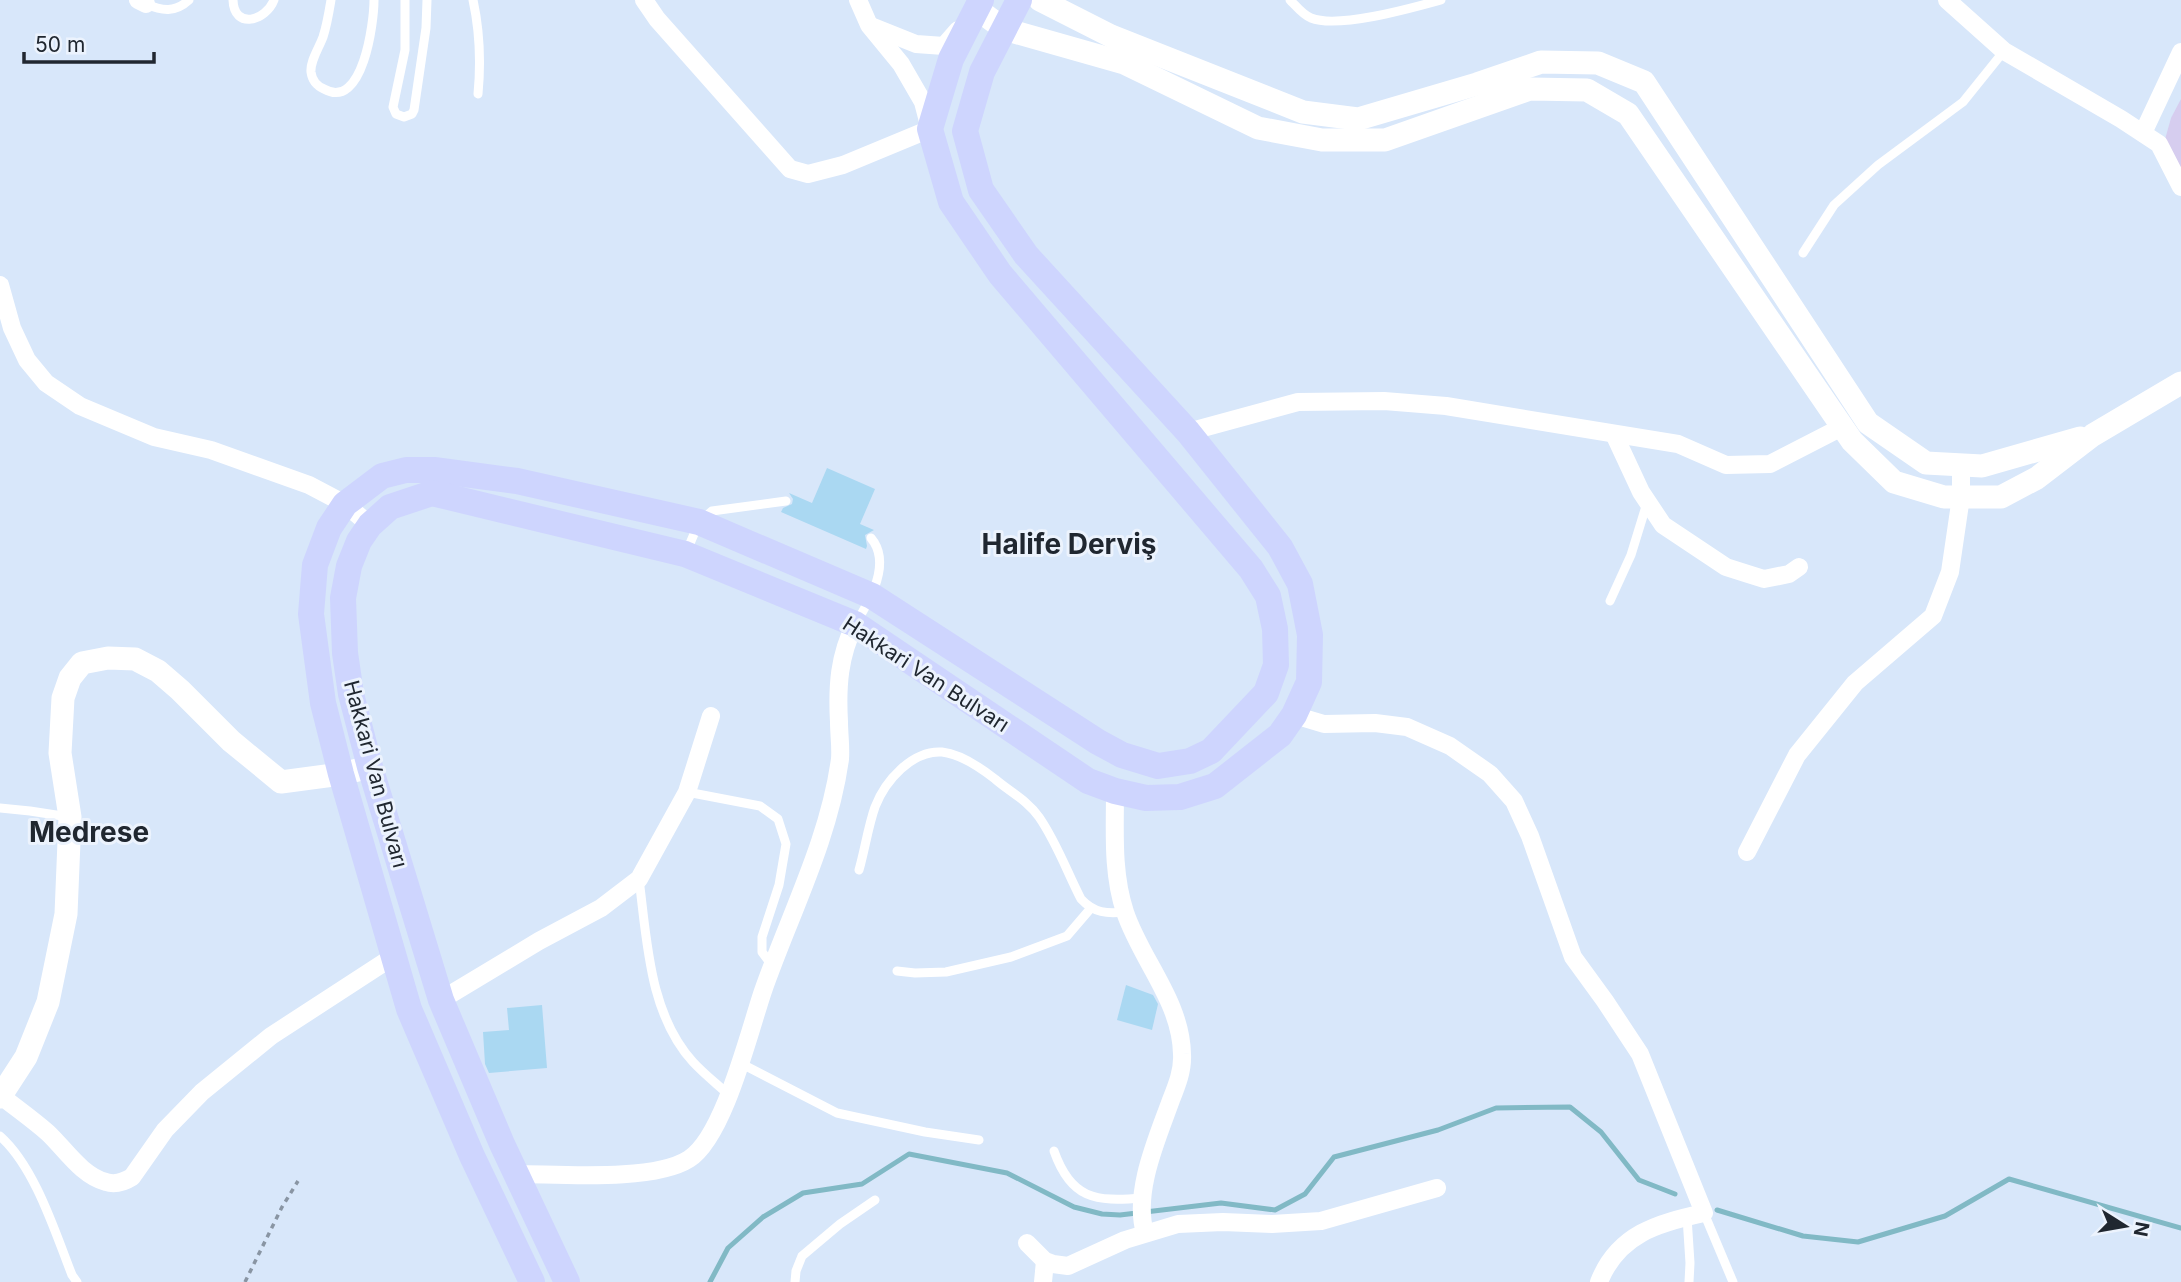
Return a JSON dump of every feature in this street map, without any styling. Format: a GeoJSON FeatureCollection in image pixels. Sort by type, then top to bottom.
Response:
{"type":"FeatureCollection","features":[{"type":"Feature","properties":{"kind":"main road","name":"Hakkari Van Bulvarı"},"geometry":{"type":"LineString","coordinates":[[568,1282],[516,1174],[441,1000],[370,768],[351,694],[345,653],[343,598],[349,566],[359,541],[370,524],[390,507],[432,493],[685,554],[855,624],[1088,781],[1146,798],[1180,797],[1214,786],[1280,736],[1294,715],[1309,682],[1310,635],[1300,584],[1280,547],[1188,432],[1026,255],[981,190],[965,131],[982,72],[1019,0]]}},
{"type":"Feature","properties":{"kind":"main road"},"geometry":{"type":"LineString","coordinates":[[930,129],[951,59],[979,4]]}},
{"type":"Feature","properties":{"kind":"main road","name":"Hakkari Van Bulvarı"},"geometry":{"type":"LineString","coordinates":[[532,1282],[472,1156],[414,1021],[341,774],[323,703],[311,614],[314,565],[328,528],[345,504],[382,476],[406,470],[433,470],[517,481],[699,522],[872,596],[1098,743],[1122,755],[1158,766],[1190,761],[1211,751],[1266,693],[1276,666],[1275,629],[1268,596],[1251,569],[1000,274],[951,202],[930,129]]}},
{"type":"Feature","properties":{"kind":"street"},"geometry":{"type":"LineString","coordinates":[[645,0],[657,19],[790,169],[808,174],[843,164],[930,129],[923,102],[901,64],[869,25],[858,0]]}},
{"type":"Feature","properties":{"kind":"street"},"geometry":{"type":"LineString","coordinates":[[1040,0],[1111,36],[1303,112],[1358,119],[1541,62],[1598,63],[1644,82],[1868,423],[1926,463],[1961,465],[1982,466],[2093,435]]}},
{"type":"Feature","properties":{"kind":"street"},"geometry":{"type":"LineString","coordinates":[[1947,0],[2004,51],[2160,144],[2181,187]]}},
{"type":"Feature","properties":{"kind":"street"},"geometry":{"type":"LineString","coordinates":[[869,25],[916,44],[944,46],[979,4],[1004,29],[1124,64],[1258,128],[1322,140],[1385,139],[1530,89],[1587,90],[1628,114],[1852,441],[1894,482],[1944,497],[2001,497],[2037,478],[2093,435],[2181,383]]}},
{"type":"Feature","properties":{"kind":"street"},"geometry":{"type":"LineString","coordinates":[[2143,133],[2181,52]]}},
{"type":"Feature","properties":{"kind":"street"},"geometry":{"type":"LineString","coordinates":[[0,285],[12,328],[27,360],[46,383],[80,406],[154,437],[211,450],[309,485],[345,504],[370,524]]}},
{"type":"Feature","properties":{"kind":"street"},"geometry":{"type":"LineString","coordinates":[[1188,432],[1298,402],[1384,401],[1446,406],[1678,444],[1726,465],[1770,464],[1842,427]]}},
{"type":"Feature","properties":{"kind":"street"},"geometry":{"type":"LineString","coordinates":[[1615,434],[1647,501],[1663,525],[1726,567],[1764,579],[1799,568]]}},
{"type":"Feature","properties":{"kind":"street"},"geometry":{"type":"LineString","coordinates":[[1747,852],[1797,755],[1856,683],[1933,616],[1950,572],[1961,497],[1961,465]]}},
{"type":"Feature","properties":{"kind":"street"},"geometry":{"type":"LineString","coordinates":[[516,1174],[612,1175],[665,1169],[688,1160],[702,1148],[730,1095],[828,817],[840,757],[840,674],[846,642],[855,624]]}},
{"type":"Feature","properties":{"kind":"street"},"geometry":{"type":"LineString","coordinates":[[370,768],[281,782],[230,741],[158,671],[135,659],[108,658],[82,663],[70,678],[63,698],[60,753],[70,817],[66,915],[48,1002],[26,1058],[0,1096],[49,1134],[84,1170],[106,1182],[126,1181],[132,1177],[164,1130],[202,1092],[271,1036],[394,956]]}},
{"type":"Feature","properties":{"kind":"street"},"geometry":{"type":"LineString","coordinates":[[1294,715],[1324,724],[1375,723],[1407,727],[1450,746],[1490,774],[1514,801],[1530,836],[1573,957],[1640,1054],[1695,1215],[1650,1228],[1636,1236],[1618,1250],[1599,1282]]}},
{"type":"Feature","properties":{"kind":"street"},"geometry":{"type":"LineString","coordinates":[[441,1000],[539,941],[601,908],[639,879],[687,792],[711,716]]}},
{"type":"Feature","properties":{"kind":"street"},"geometry":{"type":"LineString","coordinates":[[1027,1243],[1045,1261],[1061,1266],[1074,1264],[1105,1248],[1142,1214],[1147,1173],[1179,1078],[1182,1052],[1173,1014],[1125,912],[1116,867],[1115,790]]}},
{"type":"Feature","properties":{"kind":"street"},"geometry":{"type":"LineString","coordinates":[[1142,1214],[1178,1224],[1321,1221],[1437,1188]]}},
{"type":"Feature","properties":{"kind":"street"},"geometry":{"type":"LineString","coordinates":[[1043,1282],[1045,1261]]}},
{"type":"Feature","properties":{"kind":"lane"},"geometry":{"type":"LineString","coordinates":[[142,2],[160,10],[167,10],[181,7],[189,0]]}},
{"type":"Feature","properties":{"kind":"lane"},"geometry":{"type":"LineString","coordinates":[[233,0],[234,10],[246,19],[264,14],[274,0]]}},
{"type":"Feature","properties":{"kind":"lane"},"geometry":{"type":"LineString","coordinates":[[331,0],[324,35],[311,71],[322,89],[336,92],[349,87],[361,67],[371,39],[374,0]]}},
{"type":"Feature","properties":{"kind":"lane"},"geometry":{"type":"LineString","coordinates":[[405,0],[405,50],[393,107],[396,114],[404,117],[412,114],[414,110],[426,28],[427,0]]}},
{"type":"Feature","properties":{"kind":"lane"},"geometry":{"type":"LineString","coordinates":[[473,0],[480,57],[478,94]]}},
{"type":"Feature","properties":{"kind":"lane"},"geometry":{"type":"LineString","coordinates":[[1290,0],[1310,18],[1331,21],[1391,14],[1441,0]]}},
{"type":"Feature","properties":{"kind":"lane"},"geometry":{"type":"LineString","coordinates":[[1803,253],[1834,205],[1878,165],[1963,103],[2004,51]]}},
{"type":"Feature","properties":{"kind":"lane"},"geometry":{"type":"LineString","coordinates":[[685,554],[699,522],[712,511],[786,501]]}},
{"type":"Feature","properties":{"kind":"lane"},"geometry":{"type":"LineString","coordinates":[[1610,601],[1631,555],[1647,501]]}},
{"type":"Feature","properties":{"kind":"lane"},"geometry":{"type":"LineString","coordinates":[[855,624],[872,596],[878,574],[880,557],[871,538]]}},
{"type":"Feature","properties":{"kind":"lane"},"geometry":{"type":"LineString","coordinates":[[859,870],[876,806],[891,780],[914,760],[943,752],[978,767],[1031,807],[1057,848],[1081,899],[1091,908],[1104,914],[1125,912]]}},
{"type":"Feature","properties":{"kind":"lane"},"geometry":{"type":"LineString","coordinates":[[687,792],[760,806],[778,819],[786,844],[779,885],[762,937],[762,952],[773,967]]}},
{"type":"Feature","properties":{"kind":"lane"},"geometry":{"type":"LineString","coordinates":[[0,808],[70,817]]}},
{"type":"Feature","properties":{"kind":"lane"},"geometry":{"type":"LineString","coordinates":[[639,879],[649,953],[664,1019],[692,1061],[730,1095]]}},
{"type":"Feature","properties":{"kind":"lane"},"geometry":{"type":"LineString","coordinates":[[897,971],[946,972],[1011,957],[1067,936],[1091,908]]}},
{"type":"Feature","properties":{"kind":"lane"},"geometry":{"type":"LineString","coordinates":[[740,1063],[837,1113],[925,1132],[979,1140]]}},
{"type":"Feature","properties":{"kind":"lane"},"geometry":{"type":"LineString","coordinates":[[0,1136],[28,1170],[77,1282]]}},
{"type":"Feature","properties":{"kind":"lane"},"geometry":{"type":"LineString","coordinates":[[1054,1151],[1070,1182],[1087,1194],[1142,1214]]}},
{"type":"Feature","properties":{"kind":"lane"},"geometry":{"type":"LineString","coordinates":[[795,1282],[802,1256],[840,1224],[875,1200]]}},
{"type":"Feature","properties":{"kind":"lane"},"geometry":{"type":"LineString","coordinates":[[1689,1282],[1695,1215]]}},
{"type":"Feature","properties":{"kind":"lane"},"geometry":{"type":"LineString","coordinates":[[1695,1215],[1733,1282]]}},
{"type":"Feature","properties":{"kind":"path"},"geometry":{"type":"LineString","coordinates":[[245,1282],[298,1181]]}},
{"type":"Feature","properties":{"kind":"shaded area"},"geometry":{"type":"Polygon","coordinates":[[[2181,99],[2181,170],[2164,143],[2171,118],[2181,99]]]}},
{"type":"Feature","properties":{"kind":"building"},"geometry":{"type":"Polygon","coordinates":[[[827,468],[875,489],[860,524],[874,530],[865,535],[866,549],[781,512],[792,504],[793,499],[789,493],[812,503],[827,468]]]}},
{"type":"Feature","properties":{"kind":"building"},"geometry":{"type":"Polygon","coordinates":[[[1126,985],[1153,995],[1158,1004],[1152,1030],[1117,1020],[1126,985]]]}},
{"type":"Feature","properties":{"kind":"building"},"geometry":{"type":"Polygon","coordinates":[[[542,1005],[547,1068],[489,1073],[485,1064],[483,1032],[509,1030],[507,1008],[542,1005]]]}},
{"type":"Feature","properties":{"kind":"waterway"},"geometry":{"type":"LineString","coordinates":[[710,1282],[728,1248],[763,1217],[803,1193],[862,1184],[909,1154],[1007,1173],[1074,1207],[1102,1214],[1120,1215],[1221,1203],[1275,1210],[1305,1194],[1334,1157],[1438,1130],[1496,1108],[1570,1107],[1601,1132],[1639,1180],[1675,1194]]}},
{"type":"Feature","properties":{"kind":"waterway"},"geometry":{"type":"LineString","coordinates":[[1717,1210],[1803,1236],[1858,1242],[1945,1216],[2009,1179],[2181,1228]]}},
{"type":"Feature","properties":{"kind":"district","name":"Halife Derviş"},"geometry":{"type":"Point","coordinates":[1069,544]}},
{"type":"Feature","properties":{"kind":"district","name":"Medrese"},"geometry":{"type":"Point","coordinates":[89,832]}}]}
